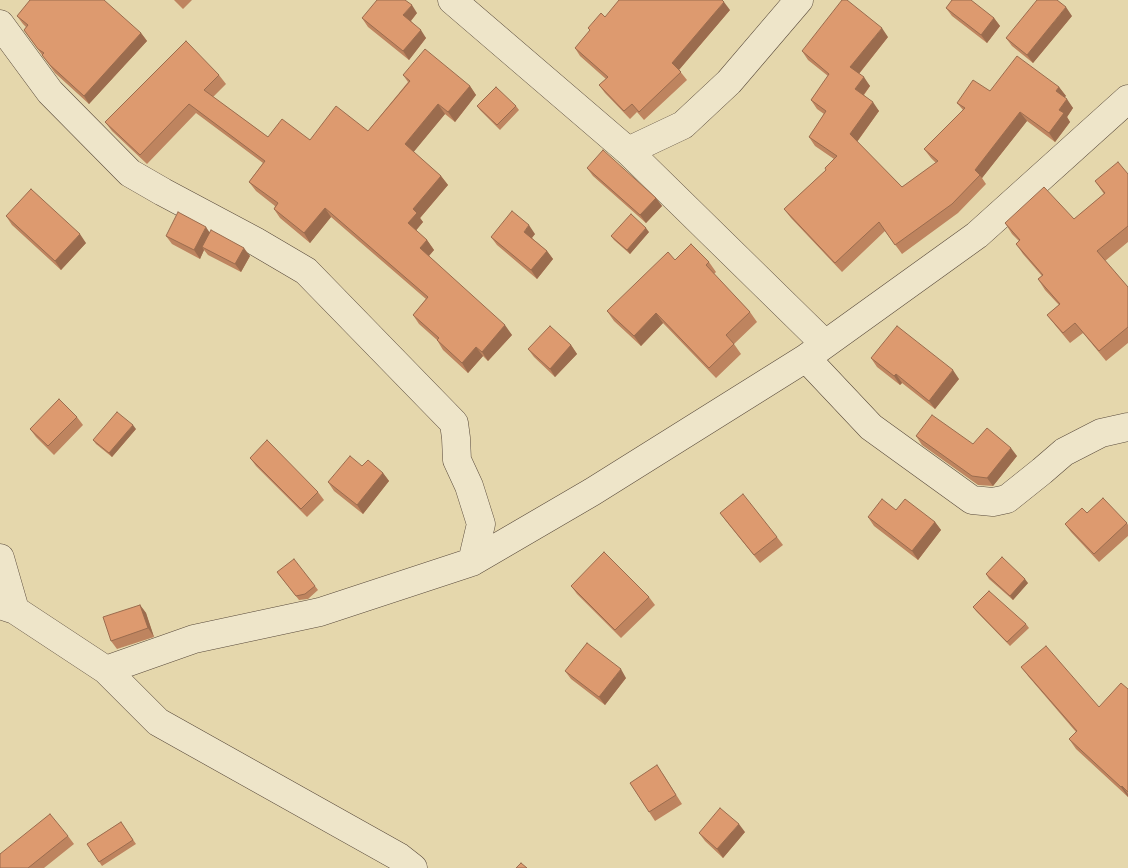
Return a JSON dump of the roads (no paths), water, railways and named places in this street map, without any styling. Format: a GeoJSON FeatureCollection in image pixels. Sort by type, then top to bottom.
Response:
{"type":"FeatureCollection","features":[{"type":"Feature","properties":{"kind":"street"},"geometry":{"type":"LineString","coordinates":[[452,0],[628,151],[815,351],[871,426],[972,500],[993,502],[1007,499],[1064,452],[1101,434],[1128,427]]}},
{"type":"Feature","properties":{"kind":"street"},"geometry":{"type":"LineString","coordinates":[[628,151],[683,125],[730,82],[799,0]]}},
{"type":"Feature","properties":{"kind":"street"},"geometry":{"type":"LineString","coordinates":[[0,24],[50,92],[130,173],[255,240],[306,271],[454,423],[457,460],[469,486],[481,524],[472,562]]}},
{"type":"Feature","properties":{"kind":"street"},"geometry":{"type":"LineString","coordinates":[[106,670],[194,639],[320,612],[472,562],[592,492],[815,351],[977,235],[1128,99]]}},
{"type":"Feature","properties":{"kind":"street"},"geometry":{"type":"LineString","coordinates":[[0,558],[8,607],[106,670],[158,722],[400,856],[413,868]]}}]}
